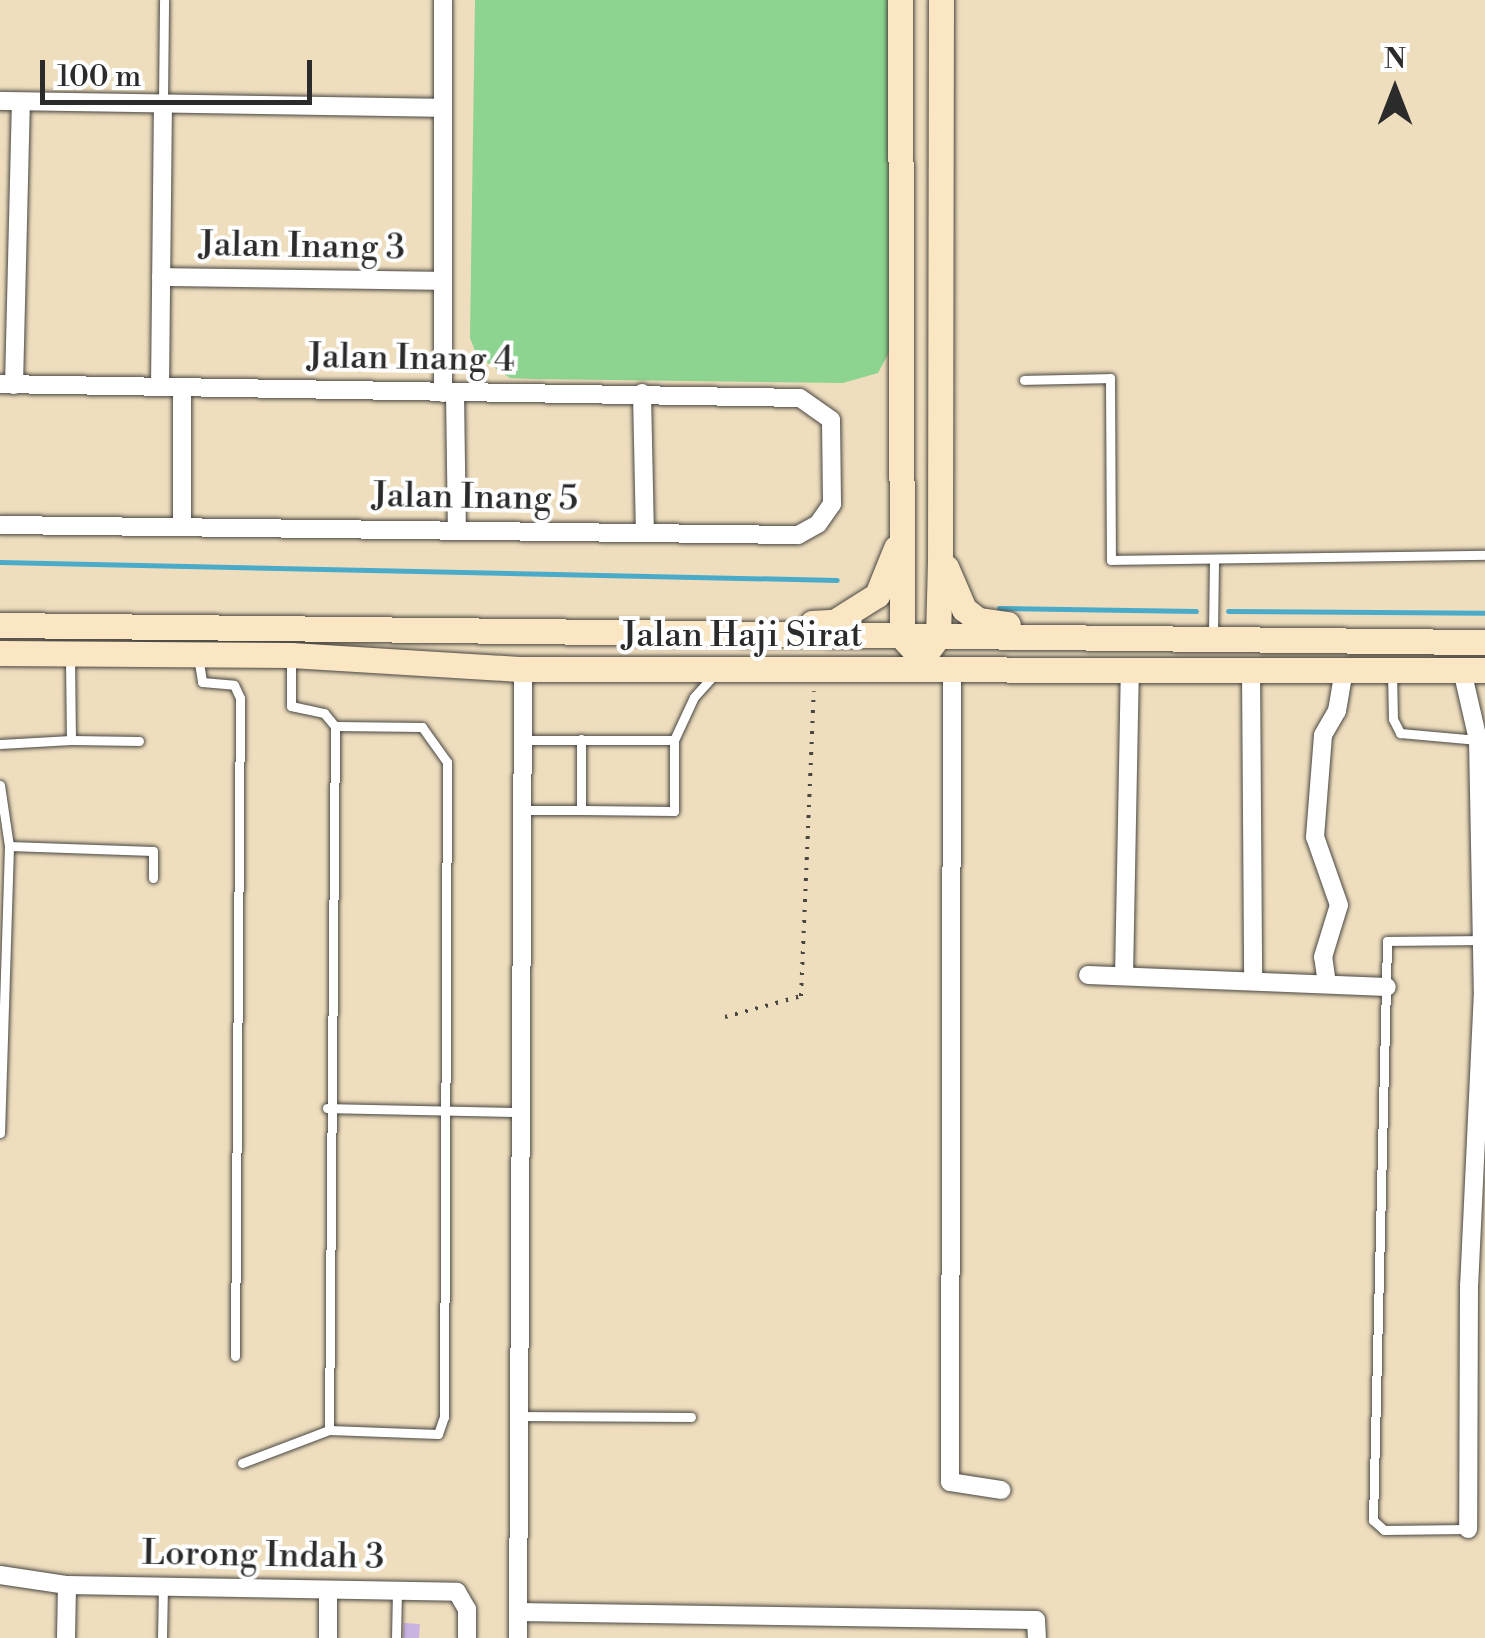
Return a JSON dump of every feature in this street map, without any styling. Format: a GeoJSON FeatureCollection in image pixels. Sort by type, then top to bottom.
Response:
{"type":"FeatureCollection","features":[{"type":"Feature","properties":{"kind":"main road"},"geometry":{"type":"LineString","coordinates":[[900,0],[901,510],[920,642]]}},
{"type":"Feature","properties":{"kind":"main road"},"geometry":{"type":"LineString","coordinates":[[920,642],[939,527],[941,0]]}},
{"type":"Feature","properties":{"kind":"main road"},"geometry":{"type":"LineString","coordinates":[[442,632],[530,624],[834,622],[877,594],[893,564],[901,510]]}},
{"type":"Feature","properties":{"kind":"main road"},"geometry":{"type":"LineString","coordinates":[[939,527],[949,584],[978,620],[1124,634]]}},
{"type":"Feature","properties":{"kind":"main road","name":"Jalan Haji Sirat"},"geometry":{"type":"LineString","coordinates":[[0,625],[920,642],[1124,634],[1485,642]]}},
{"type":"Feature","properties":{"kind":"main road"},"geometry":{"type":"LineString","coordinates":[[1264,636],[1326,649],[1440,652],[1474,670]]}},
{"type":"Feature","properties":{"kind":"main road"},"geometry":{"type":"LineString","coordinates":[[814,672],[838,658],[920,642],[1252,670]]}},
{"type":"Feature","properties":{"kind":"main road","name":"Jalan Haji Sirat"},"geometry":{"type":"LineString","coordinates":[[0,652],[291,655],[523,669],[1474,670]]}},
{"type":"Feature","properties":{"kind":"street"},"geometry":{"type":"LineString","coordinates":[[443,0],[443,281],[457,530]]}},
{"type":"Feature","properties":{"kind":"street"},"geometry":{"type":"LineString","coordinates":[[0,101],[443,108]]}},
{"type":"Feature","properties":{"kind":"street"},"geometry":{"type":"LineString","coordinates":[[7,384],[9,243],[21,102]]}},
{"type":"Feature","properties":{"kind":"street"},"geometry":{"type":"LineString","coordinates":[[160,387],[163,104]]}},
{"type":"Feature","properties":{"kind":"street","name":"Jalan Inang 3"},"geometry":{"type":"LineString","coordinates":[[161,277],[443,281]]}},
{"type":"Feature","properties":{"kind":"street","name":"Jalan Inang 4"},"geometry":{"type":"LineString","coordinates":[[7,384],[642,393],[800,398],[819,406]]}},
{"type":"Feature","properties":{"kind":"street"},"geometry":{"type":"LineString","coordinates":[[182,388],[182,527]]}},
{"type":"Feature","properties":{"kind":"street"},"geometry":{"type":"LineString","coordinates":[[642,393],[645,532]]}},
{"type":"Feature","properties":{"kind":"street","name":"Jalan Inang 5"},"geometry":{"type":"LineString","coordinates":[[0,525],[798,535],[818,524],[832,504],[831,420],[819,406]]}},
{"type":"Feature","properties":{"kind":"street"},"geometry":{"type":"LineString","coordinates":[[518,1638],[523,669]]}},
{"type":"Feature","properties":{"kind":"street"},"geometry":{"type":"LineString","coordinates":[[1124,976],[1130,670]]}},
{"type":"Feature","properties":{"kind":"street"},"geometry":{"type":"LineString","coordinates":[[1252,670],[1253,981]]}},
{"type":"Feature","properties":{"kind":"street"},"geometry":{"type":"LineString","coordinates":[[1327,984],[1323,957],[1339,905],[1315,837],[1322,735],[1338,710],[1344,670]]}},
{"type":"Feature","properties":{"kind":"street"},"geometry":{"type":"LineString","coordinates":[[1468,1529],[1484,991],[1474,670]]}},
{"type":"Feature","properties":{"kind":"street"},"geometry":{"type":"LineString","coordinates":[[952,671],[950,1482],[1002,1490]]}},
{"type":"Feature","properties":{"kind":"street"},"geometry":{"type":"LineString","coordinates":[[1088,975],[1388,987]]}},
{"type":"Feature","properties":{"kind":"street","name":"Lorong Indah 3"},"geometry":{"type":"LineString","coordinates":[[0,1575],[67,1585],[457,1592],[467,1609],[466,1638]]}},
{"type":"Feature","properties":{"kind":"street"},"geometry":{"type":"LineString","coordinates":[[66,1638],[67,1585]]}},
{"type":"Feature","properties":{"kind":"street"},"geometry":{"type":"LineString","coordinates":[[328,1590],[328,1638]]}},
{"type":"Feature","properties":{"kind":"street"},"geometry":{"type":"LineString","coordinates":[[518,1612],[1036,1620],[1036,1638]]}},
{"type":"Feature","properties":{"kind":"lane"},"geometry":{"type":"LineString","coordinates":[[163,104],[164,0]]}},
{"type":"Feature","properties":{"kind":"lane"},"geometry":{"type":"LineString","coordinates":[[1024,380],[1110,378],[1112,560],[1214,562],[1485,556]]}},
{"type":"Feature","properties":{"kind":"lane"},"geometry":{"type":"LineString","coordinates":[[1214,562],[1214,635]]}},
{"type":"Feature","properties":{"kind":"lane"},"geometry":{"type":"LineString","coordinates":[[70,653],[71,740]]}},
{"type":"Feature","properties":{"kind":"lane"},"geometry":{"type":"LineString","coordinates":[[198,654],[202,682],[234,684],[240,698],[235,1356]]}},
{"type":"Feature","properties":{"kind":"lane"},"geometry":{"type":"LineString","coordinates":[[291,655],[292,706],[324,713],[335,726],[327,1108],[329,1430]]}},
{"type":"Feature","properties":{"kind":"lane"},"geometry":{"type":"LineString","coordinates":[[1392,670],[1393,719],[1400,733],[1478,740]]}},
{"type":"Feature","properties":{"kind":"lane"},"geometry":{"type":"LineString","coordinates":[[522,810],[674,812],[674,740],[694,697],[717,671]]}},
{"type":"Feature","properties":{"kind":"lane"},"geometry":{"type":"LineString","coordinates":[[242,1462],[329,1430],[341,1436],[438,1434],[444,1417],[447,762],[422,728],[335,726]]}},
{"type":"Feature","properties":{"kind":"lane"},"geometry":{"type":"LineString","coordinates":[[580,739],[580,810]]}},
{"type":"Feature","properties":{"kind":"lane"},"geometry":{"type":"LineString","coordinates":[[522,740],[674,740]]}},
{"type":"Feature","properties":{"kind":"lane"},"geometry":{"type":"LineString","coordinates":[[0,744],[139,741]]}},
{"type":"Feature","properties":{"kind":"lane"},"geometry":{"type":"LineString","coordinates":[[0,784],[9,846],[0,1133]]}},
{"type":"Feature","properties":{"kind":"lane"},"geometry":{"type":"LineString","coordinates":[[9,846],[153,851],[153,878]]}},
{"type":"Feature","properties":{"kind":"lane"},"geometry":{"type":"LineString","coordinates":[[1468,1529],[1384,1530],[1373,1520],[1388,941],[1482,940]]}},
{"type":"Feature","properties":{"kind":"lane"},"geometry":{"type":"LineString","coordinates":[[327,1108],[447,1107],[521,1112]]}},
{"type":"Feature","properties":{"kind":"lane"},"geometry":{"type":"LineString","coordinates":[[519,1416],[691,1416]]}},
{"type":"Feature","properties":{"kind":"lane"},"geometry":{"type":"LineString","coordinates":[[162,1638],[163,1587]]}},
{"type":"Feature","properties":{"kind":"lane"},"geometry":{"type":"LineString","coordinates":[[396,1591],[396,1638]]}},
{"type":"Feature","properties":{"kind":"path"},"geometry":{"type":"LineString","coordinates":[[724,1017],[801,996],[814,672]]}},
{"type":"Feature","properties":{"kind":"green space"},"geometry":{"type":"Polygon","coordinates":[[[475,0],[892,0],[893,345],[878,373],[843,383],[510,378],[477,356],[470,338],[475,0]]]}},
{"type":"Feature","properties":{"kind":"building"},"geometry":{"type":"Polygon","coordinates":[[[404,1623],[420,1624],[419,1638],[403,1638],[404,1623]]]}},
{"type":"Feature","properties":{"kind":"waterway"},"geometry":{"type":"LineString","coordinates":[[0,562],[837,580]]}},
{"type":"Feature","properties":{"kind":"waterway"},"geometry":{"type":"LineString","coordinates":[[999,608],[1196,611]]}},
{"type":"Feature","properties":{"kind":"waterway"},"geometry":{"type":"LineString","coordinates":[[1228,611],[1485,613]]}}]}
